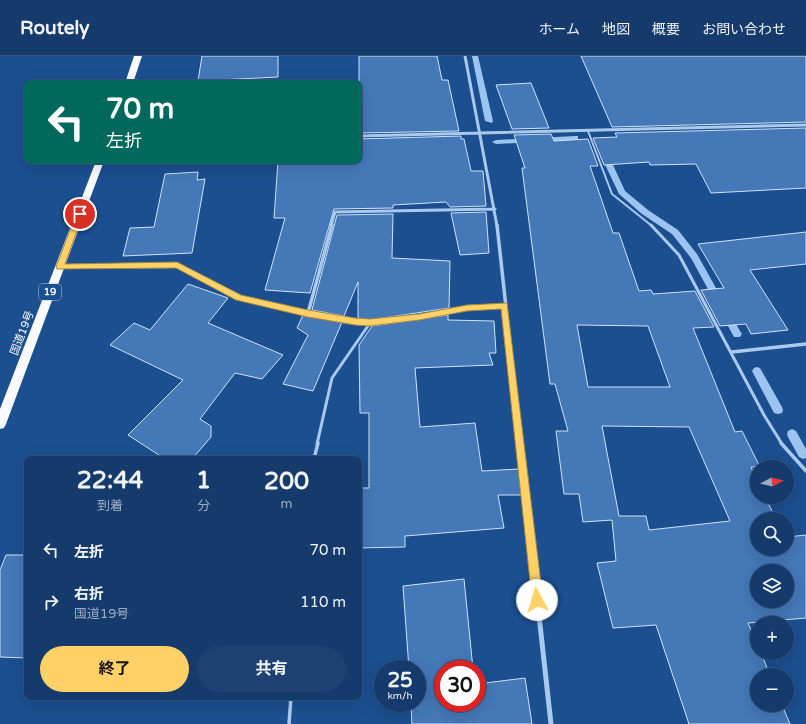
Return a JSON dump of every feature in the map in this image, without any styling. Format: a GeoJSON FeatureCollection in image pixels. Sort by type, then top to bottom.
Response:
{"type":"FeatureCollection","features":[{"type":"Feature","properties":{"kind":"highway"},"geometry":{"type":"LineString","coordinates":[[130,80],[138,56]]}},
{"type":"Feature","properties":{"kind":"highway","name":"国道19号"},"geometry":{"type":"LineString","coordinates":[[0,424],[3,410],[99,164]]}},
{"type":"Feature","properties":{"kind":"street"},"geometry":{"type":"LineString","coordinates":[[465,56],[495,209],[504,305],[551,724]]}},
{"type":"Feature","properties":{"kind":"street"},"geometry":{"type":"LineString","coordinates":[[362,136],[806,125]]}},
{"type":"Feature","properties":{"kind":"street"},"geometry":{"type":"LineString","coordinates":[[495,209],[335,212],[308,314],[370,323],[419,317],[467,308],[504,305]]}},
{"type":"Feature","properties":{"kind":"street"},"geometry":{"type":"LineString","coordinates":[[732,352],[806,344]]}},
{"type":"Feature","properties":{"kind":"lane"},"geometry":{"type":"LineString","coordinates":[[588,131],[612,194],[649,223],[679,255],[784,448],[806,471]]}},
{"type":"Feature","properties":{"kind":"lane"},"geometry":{"type":"LineString","coordinates":[[60,267],[177,265],[239,297],[308,314]]}},
{"type":"Feature","properties":{"kind":"lane"},"geometry":{"type":"LineString","coordinates":[[315,456],[332,378],[370,323]]}},
{"type":"Feature","properties":{"kind":"lane"},"geometry":{"type":"LineString","coordinates":[[289,724],[291,700]]}},
{"type":"Feature","properties":{"kind":"building"},"geometry":{"type":"Polygon","coordinates":[[[202,56],[278,56],[278,77],[198,80],[202,56]]]}},
{"type":"Feature","properties":{"kind":"building"},"geometry":{"type":"Polygon","coordinates":[[[359,56],[437,56],[442,80],[448,80],[459,131],[362,133],[362,80],[359,80],[359,56]]]}},
{"type":"Feature","properties":{"kind":"building"},"geometry":{"type":"Polygon","coordinates":[[[581,56],[806,56],[806,122],[612,127],[581,56]]]}},
{"type":"Feature","properties":{"kind":"building"},"geometry":{"type":"Polygon","coordinates":[[[531,83],[549,128],[512,129],[496,85],[531,83]]]}},
{"type":"Feature","properties":{"kind":"building"},"geometry":{"type":"Polygon","coordinates":[[[806,128],[806,188],[711,193],[696,164],[650,165],[649,162],[604,165],[593,138],[617,137],[615,133],[806,128]]]}},
{"type":"Feature","properties":{"kind":"building"},"geometry":{"type":"Polygon","coordinates":[[[551,134],[554,141],[588,139],[598,166],[590,166],[613,233],[619,233],[639,291],[651,290],[653,294],[695,291],[714,327],[693,328],[735,432],[742,431],[756,460],[750,460],[750,504],[768,504],[772,512],[750,512],[750,556],[794,556],[794,536],[806,535],[806,618],[794,619],[794,616],[750,616],[750,623],[748,623],[750,628],[750,660],[764,660],[767,668],[750,668],[750,712],[785,712],[790,724],[689,724],[656,625],[613,628],[597,563],[616,561],[612,520],[583,522],[579,494],[564,494],[556,431],[568,431],[555,384],[550,384],[522,168],[525,168],[514,135],[551,134]],[[577,325],[588,387],[670,387],[648,326],[577,325]],[[602,426],[619,516],[646,516],[649,530],[730,521],[689,427],[602,426]]]}},
{"type":"Feature","properties":{"kind":"building"},"geometry":{"type":"Polygon","coordinates":[[[461,136],[461,139],[464,139],[471,171],[483,171],[486,206],[450,207],[446,202],[393,205],[393,208],[334,209],[310,293],[265,290],[285,218],[274,218],[278,164],[362,164],[362,139],[461,136]]]}},
{"type":"Feature","properties":{"kind":"building"},"geometry":{"type":"Polygon","coordinates":[[[198,172],[197,180],[205,179],[192,253],[123,256],[130,228],[154,227],[165,174],[198,172]]]}},
{"type":"Feature","properties":{"kind":"building"},"geometry":{"type":"Polygon","coordinates":[[[486,212],[489,253],[460,255],[451,213],[486,212]]]}},
{"type":"Feature","properties":{"kind":"building"},"geometry":{"type":"Polygon","coordinates":[[[393,214],[392,258],[450,261],[449,308],[370,320],[358,318],[358,282],[344,316],[312,310],[337,215],[393,214]]]}},
{"type":"Feature","properties":{"kind":"building"},"geometry":{"type":"Polygon","coordinates":[[[806,232],[806,264],[750,270],[788,330],[751,334],[746,324],[720,326],[701,290],[724,288],[698,244],[806,232]]]}},
{"type":"Feature","properties":{"kind":"building"},"geometry":{"type":"Polygon","coordinates":[[[188,284],[228,298],[208,323],[283,355],[262,379],[235,373],[200,419],[211,426],[211,437],[195,456],[160,456],[128,435],[183,380],[110,345],[134,323],[150,330],[188,284]]]}},
{"type":"Feature","properties":{"kind":"building"},"geometry":{"type":"Polygon","coordinates":[[[303,315],[342,322],[313,391],[283,384],[308,335],[297,328],[303,315]]]}},
{"type":"Feature","properties":{"kind":"building"},"geometry":{"type":"Polygon","coordinates":[[[448,315],[448,320],[494,321],[496,353],[489,353],[493,365],[415,368],[420,427],[475,423],[482,471],[519,469],[522,495],[498,495],[504,528],[405,536],[405,547],[362,548],[362,488],[369,488],[369,413],[360,413],[359,345],[372,326],[448,315]]]}},
{"type":"Feature","properties":{"kind":"building"},"geometry":{"type":"Polygon","coordinates":[[[6,555],[24,555],[24,658],[0,657],[0,570],[6,555]]]}},
{"type":"Feature","properties":{"kind":"building"},"geometry":{"type":"Polygon","coordinates":[[[464,579],[472,660],[434,660],[434,712],[486,712],[486,683],[525,678],[532,724],[412,724],[411,712],[426,712],[426,660],[408,660],[403,586],[464,579]]]}},
{"type":"Feature","properties":{"kind":"waterway"},"geometry":{"type":"LineString","coordinates":[[475,56],[489,121]]}},
{"type":"Feature","properties":{"kind":"waterway"},"geometry":{"type":"LineString","coordinates":[[496,142],[575,138]]}},
{"type":"Feature","properties":{"kind":"waterway"},"geometry":{"type":"LineString","coordinates":[[604,154],[622,192],[645,212],[675,232],[694,256],[737,334]]}},
{"type":"Feature","properties":{"kind":"waterway"},"geometry":{"type":"LineString","coordinates":[[757,371],[778,410]]}},
{"type":"Feature","properties":{"kind":"waterway"},"geometry":{"type":"LineString","coordinates":[[792,434],[803,454]]}},
{"type":"Feature","properties":{"kind":"route"},"geometry":{"type":"LineString","coordinates":[[80,214],[60,267],[177,265],[239,297],[308,314],[355,322],[370,323],[419,317],[467,308],[504,305],[537,600]]}}]}
